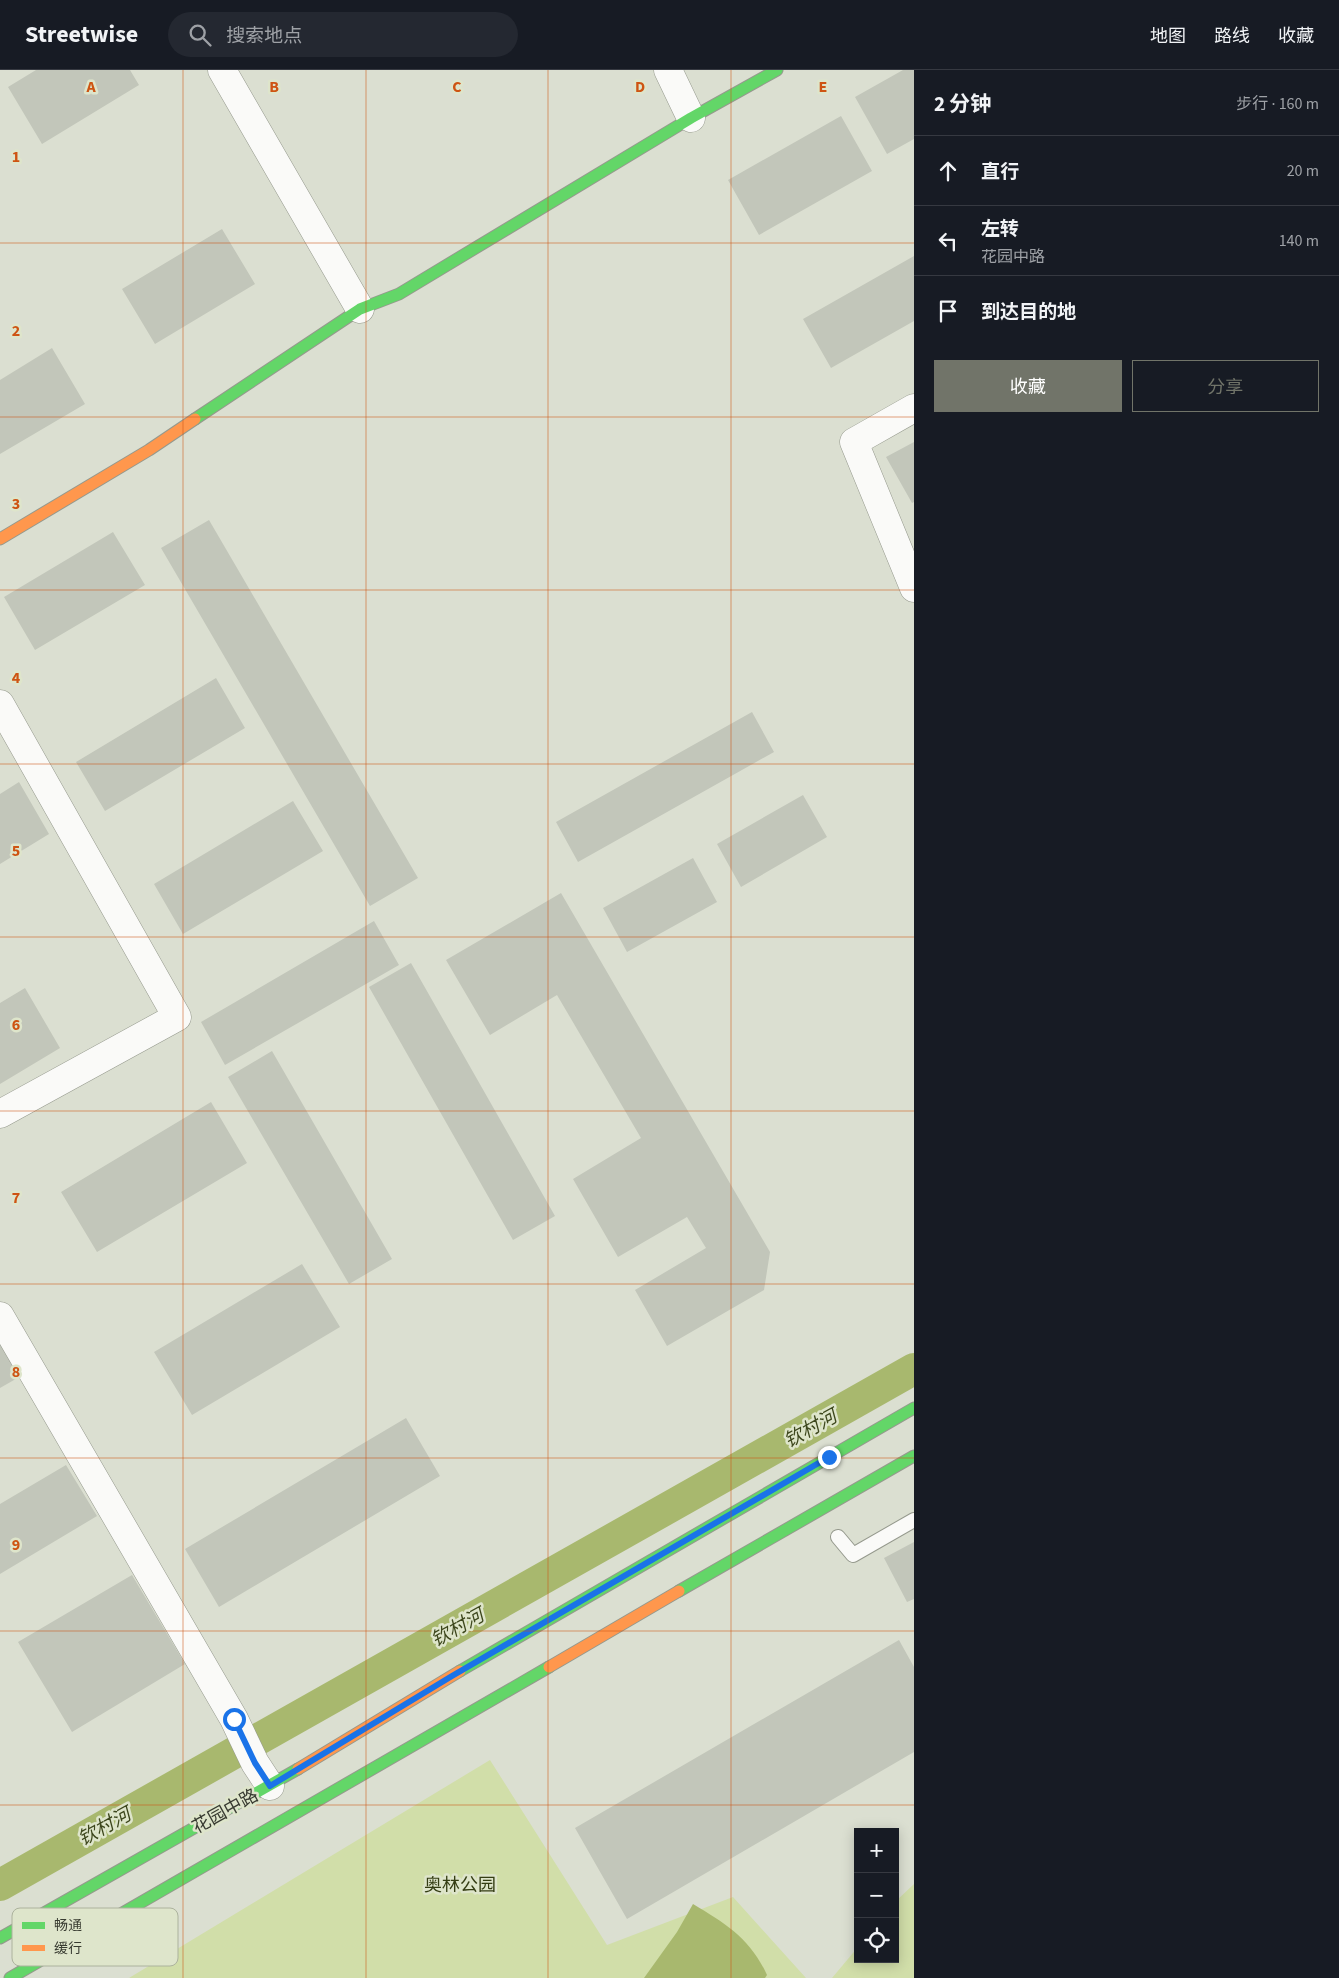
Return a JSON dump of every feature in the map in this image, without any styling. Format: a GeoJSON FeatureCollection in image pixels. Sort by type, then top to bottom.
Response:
{"type":"FeatureCollection","features":[{"type":"Feature","properties":{"kind":"main road"},"geometry":{"type":"LineString","coordinates":[[0,539],[150,450],[360,309],[400,294],[691,118],[777,70]]}},
{"type":"Feature","properties":{"kind":"main road","name":"花园中路"},"geometry":{"type":"LineString","coordinates":[[53,1908],[270,1786],[452,1676],[914,1408]]}},
{"type":"Feature","properties":{"kind":"main road"},"geometry":{"type":"LineString","coordinates":[[131,1908],[914,1456]]}},
{"type":"Feature","properties":{"kind":"main road","name":"花园中路"},"geometry":{"type":"LineString","coordinates":[[0,1938],[12,1931]]}},
{"type":"Feature","properties":{"kind":"main road"},"geometry":{"type":"LineString","coordinates":[[10,1978],[31,1966]]}},
{"type":"Feature","properties":{"kind":"street"},"geometry":{"type":"LineString","coordinates":[[222,70],[360,309]]}},
{"type":"Feature","properties":{"kind":"street"},"geometry":{"type":"LineString","coordinates":[[668,70],[691,118]]}},
{"type":"Feature","properties":{"kind":"street"},"geometry":{"type":"LineString","coordinates":[[914,408],[854,442],[914,588]]}},
{"type":"Feature","properties":{"kind":"street"},"geometry":{"type":"LineString","coordinates":[[0,704],[177,1017],[0,1114]]}},
{"type":"Feature","properties":{"kind":"street"},"geometry":{"type":"LineString","coordinates":[[0,1316],[234,1719],[255,1763],[270,1786]]}},
{"type":"Feature","properties":{"kind":"lane"},"geometry":{"type":"LineString","coordinates":[[838,1537],[853,1555],[914,1520]]}},
{"type":"Feature","properties":{"kind":"green space","name":"奥林公园"},"geometry":{"type":"Polygon","coordinates":[[[490,1760],[607,1945],[733,1897],[806,1978],[129,1978],[149,1966],[178,1966],[178,1948],[490,1760]]]}},
{"type":"Feature","properties":{"kind":"green space"},"geometry":{"type":"Polygon","coordinates":[[[914,1884],[914,1978],[832,1978],[854,1952],[854,1963],[899,1963],[899,1898],[914,1884]]]}},
{"type":"Feature","properties":{"kind":"shaded area"},"geometry":{"type":"Polygon","coordinates":[[[693,1904],[726,1925],[745,1942],[760,1962],[767,1975],[765,1978],[644,1978],[677,1932],[693,1904]]]}},
{"type":"Feature","properties":{"kind":"building"},"geometry":{"type":"Polygon","coordinates":[[[36,70],[130,70],[139,85],[42,144],[8,87],[36,70]]]}},
{"type":"Feature","properties":{"kind":"building"},"geometry":{"type":"Polygon","coordinates":[[[903,70],[914,70],[914,139],[887,154],[855,97],[903,70]]]}},
{"type":"Feature","properties":{"kind":"building"},"geometry":{"type":"Polygon","coordinates":[[[841,116],[872,171],[759,235],[728,180],[841,116]]]}},
{"type":"Feature","properties":{"kind":"building"},"geometry":{"type":"Polygon","coordinates":[[[222,229],[255,284],[155,344],[122,289],[222,229]]]}},
{"type":"Feature","properties":{"kind":"building"},"geometry":{"type":"Polygon","coordinates":[[[914,256],[914,321],[831,368],[803,319],[914,256]]]}},
{"type":"Feature","properties":{"kind":"building"},"geometry":{"type":"Polygon","coordinates":[[[52,348],[85,404],[0,454],[0,380],[52,348]]]}},
{"type":"Feature","properties":{"kind":"building"},"geometry":{"type":"Polygon","coordinates":[[[914,442],[914,502],[912,503],[886,457],[914,442]]]}},
{"type":"Feature","properties":{"kind":"building"},"geometry":{"type":"Polygon","coordinates":[[[209,520],[418,878],[370,906],[161,548],[209,520]]]}},
{"type":"Feature","properties":{"kind":"building"},"geometry":{"type":"Polygon","coordinates":[[[113,532],[145,585],[35,650],[4,597],[113,532]]]}},
{"type":"Feature","properties":{"kind":"building"},"geometry":{"type":"Polygon","coordinates":[[[216,678],[245,728],[105,811],[76,762],[216,678]]]}},
{"type":"Feature","properties":{"kind":"building"},"geometry":{"type":"Polygon","coordinates":[[[752,712],[774,752],[578,862],[556,822],[752,712]]]}},
{"type":"Feature","properties":{"kind":"building"},"geometry":{"type":"Polygon","coordinates":[[[19,782],[49,834],[0,864],[0,794],[19,782]]]}},
{"type":"Feature","properties":{"kind":"building"},"geometry":{"type":"Polygon","coordinates":[[[803,795],[827,837],[741,887],[717,844],[803,795]]]}},
{"type":"Feature","properties":{"kind":"building"},"geometry":{"type":"Polygon","coordinates":[[[293,801],[323,851],[183,934],[154,884],[293,801]]]}},
{"type":"Feature","properties":{"kind":"building"},"geometry":{"type":"Polygon","coordinates":[[[693,858],[717,902],[627,952],[603,908],[693,858]]]}},
{"type":"Feature","properties":{"kind":"building"},"geometry":{"type":"Polygon","coordinates":[[[561,893],[770,1252],[764,1290],[667,1346],[635,1290],[706,1248],[687,1217],[618,1257],[573,1179],[641,1138],[557,995],[490,1035],[446,960],[561,893]]]}},
{"type":"Feature","properties":{"kind":"building"},"geometry":{"type":"Polygon","coordinates":[[[374,921],[399,965],[225,1065],[201,1022],[374,921]]]}},
{"type":"Feature","properties":{"kind":"building"},"geometry":{"type":"Polygon","coordinates":[[[411,963],[555,1216],[513,1240],[369,987],[411,963]]]}},
{"type":"Feature","properties":{"kind":"building"},"geometry":{"type":"Polygon","coordinates":[[[25,988],[60,1048],[0,1084],[0,1003],[25,988]]]}},
{"type":"Feature","properties":{"kind":"building"},"geometry":{"type":"Polygon","coordinates":[[[272,1051],[392,1259],[349,1284],[228,1077],[272,1051]]]}},
{"type":"Feature","properties":{"kind":"building"},"geometry":{"type":"Polygon","coordinates":[[[211,1102],[247,1163],[97,1252],[61,1192],[211,1102]]]}},
{"type":"Feature","properties":{"kind":"building"},"geometry":{"type":"Polygon","coordinates":[[[302,1264],[340,1327],[192,1415],[154,1352],[302,1264]]]}},
{"type":"Feature","properties":{"kind":"building"},"geometry":{"type":"Polygon","coordinates":[[[0,1341],[21,1376],[0,1388],[0,1341]]]}},
{"type":"Feature","properties":{"kind":"building"},"geometry":{"type":"Polygon","coordinates":[[[406,1418],[440,1476],[219,1607],[185,1549],[406,1418]]]}},
{"type":"Feature","properties":{"kind":"building"},"geometry":{"type":"Polygon","coordinates":[[[66,1465],[97,1516],[0,1574],[0,1504],[66,1465]]]}},
{"type":"Feature","properties":{"kind":"building"},"geometry":{"type":"Polygon","coordinates":[[[914,1542],[914,1599],[907,1602],[884,1558],[914,1542]]]}},
{"type":"Feature","properties":{"kind":"building"},"geometry":{"type":"Polygon","coordinates":[[[132,1575],[185,1664],[72,1732],[18,1642],[132,1575]]]}},
{"type":"Feature","properties":{"kind":"building"},"geometry":{"type":"Polygon","coordinates":[[[899,1640],[914,1667],[914,1752],[627,1919],[575,1828],[899,1640]]]}},
{"type":"Feature","properties":{"kind":"waterway","name":"钦村河"},"geometry":{"type":"LineString","coordinates":[[0,1885],[914,1369]]}},
{"type":"Feature","properties":{"kind":"traffic: fast"},"geometry":{"type":"LineString","coordinates":[[195,419],[360,309],[399,294],[691,118],[777,70]]}},
{"type":"Feature","properties":{"kind":"traffic: fast"},"geometry":{"type":"LineString","coordinates":[[460,1671],[914,1408]]}},
{"type":"Feature","properties":{"kind":"traffic: fast"},"geometry":{"type":"LineString","coordinates":[[679,1591],[914,1456]]}},
{"type":"Feature","properties":{"kind":"traffic: fast"},"geometry":{"type":"LineString","coordinates":[[131,1908],[549,1667]]}},
{"type":"Feature","properties":{"kind":"traffic: fast"},"geometry":{"type":"LineString","coordinates":[[53,1908],[298,1769]]}},
{"type":"Feature","properties":{"kind":"traffic: fast"},"geometry":{"type":"LineString","coordinates":[[0,1938],[12,1931]]}},
{"type":"Feature","properties":{"kind":"traffic: fast"},"geometry":{"type":"LineString","coordinates":[[10,1978],[31,1966]]}},
{"type":"Feature","properties":{"kind":"traffic: slow"},"geometry":{"type":"LineString","coordinates":[[0,539],[149,450],[195,419]]}},
{"type":"Feature","properties":{"kind":"traffic: slow"},"geometry":{"type":"LineString","coordinates":[[549,1667],[679,1591]]}},
{"type":"Feature","properties":{"kind":"traffic: slow"},"geometry":{"type":"LineString","coordinates":[[298,1769],[460,1671]]}},
{"type":"Feature","properties":{"kind":"route"},"geometry":{"type":"LineString","coordinates":[[234,1719],[255,1763],[270,1786],[452,1676],[829,1457]]}}]}
